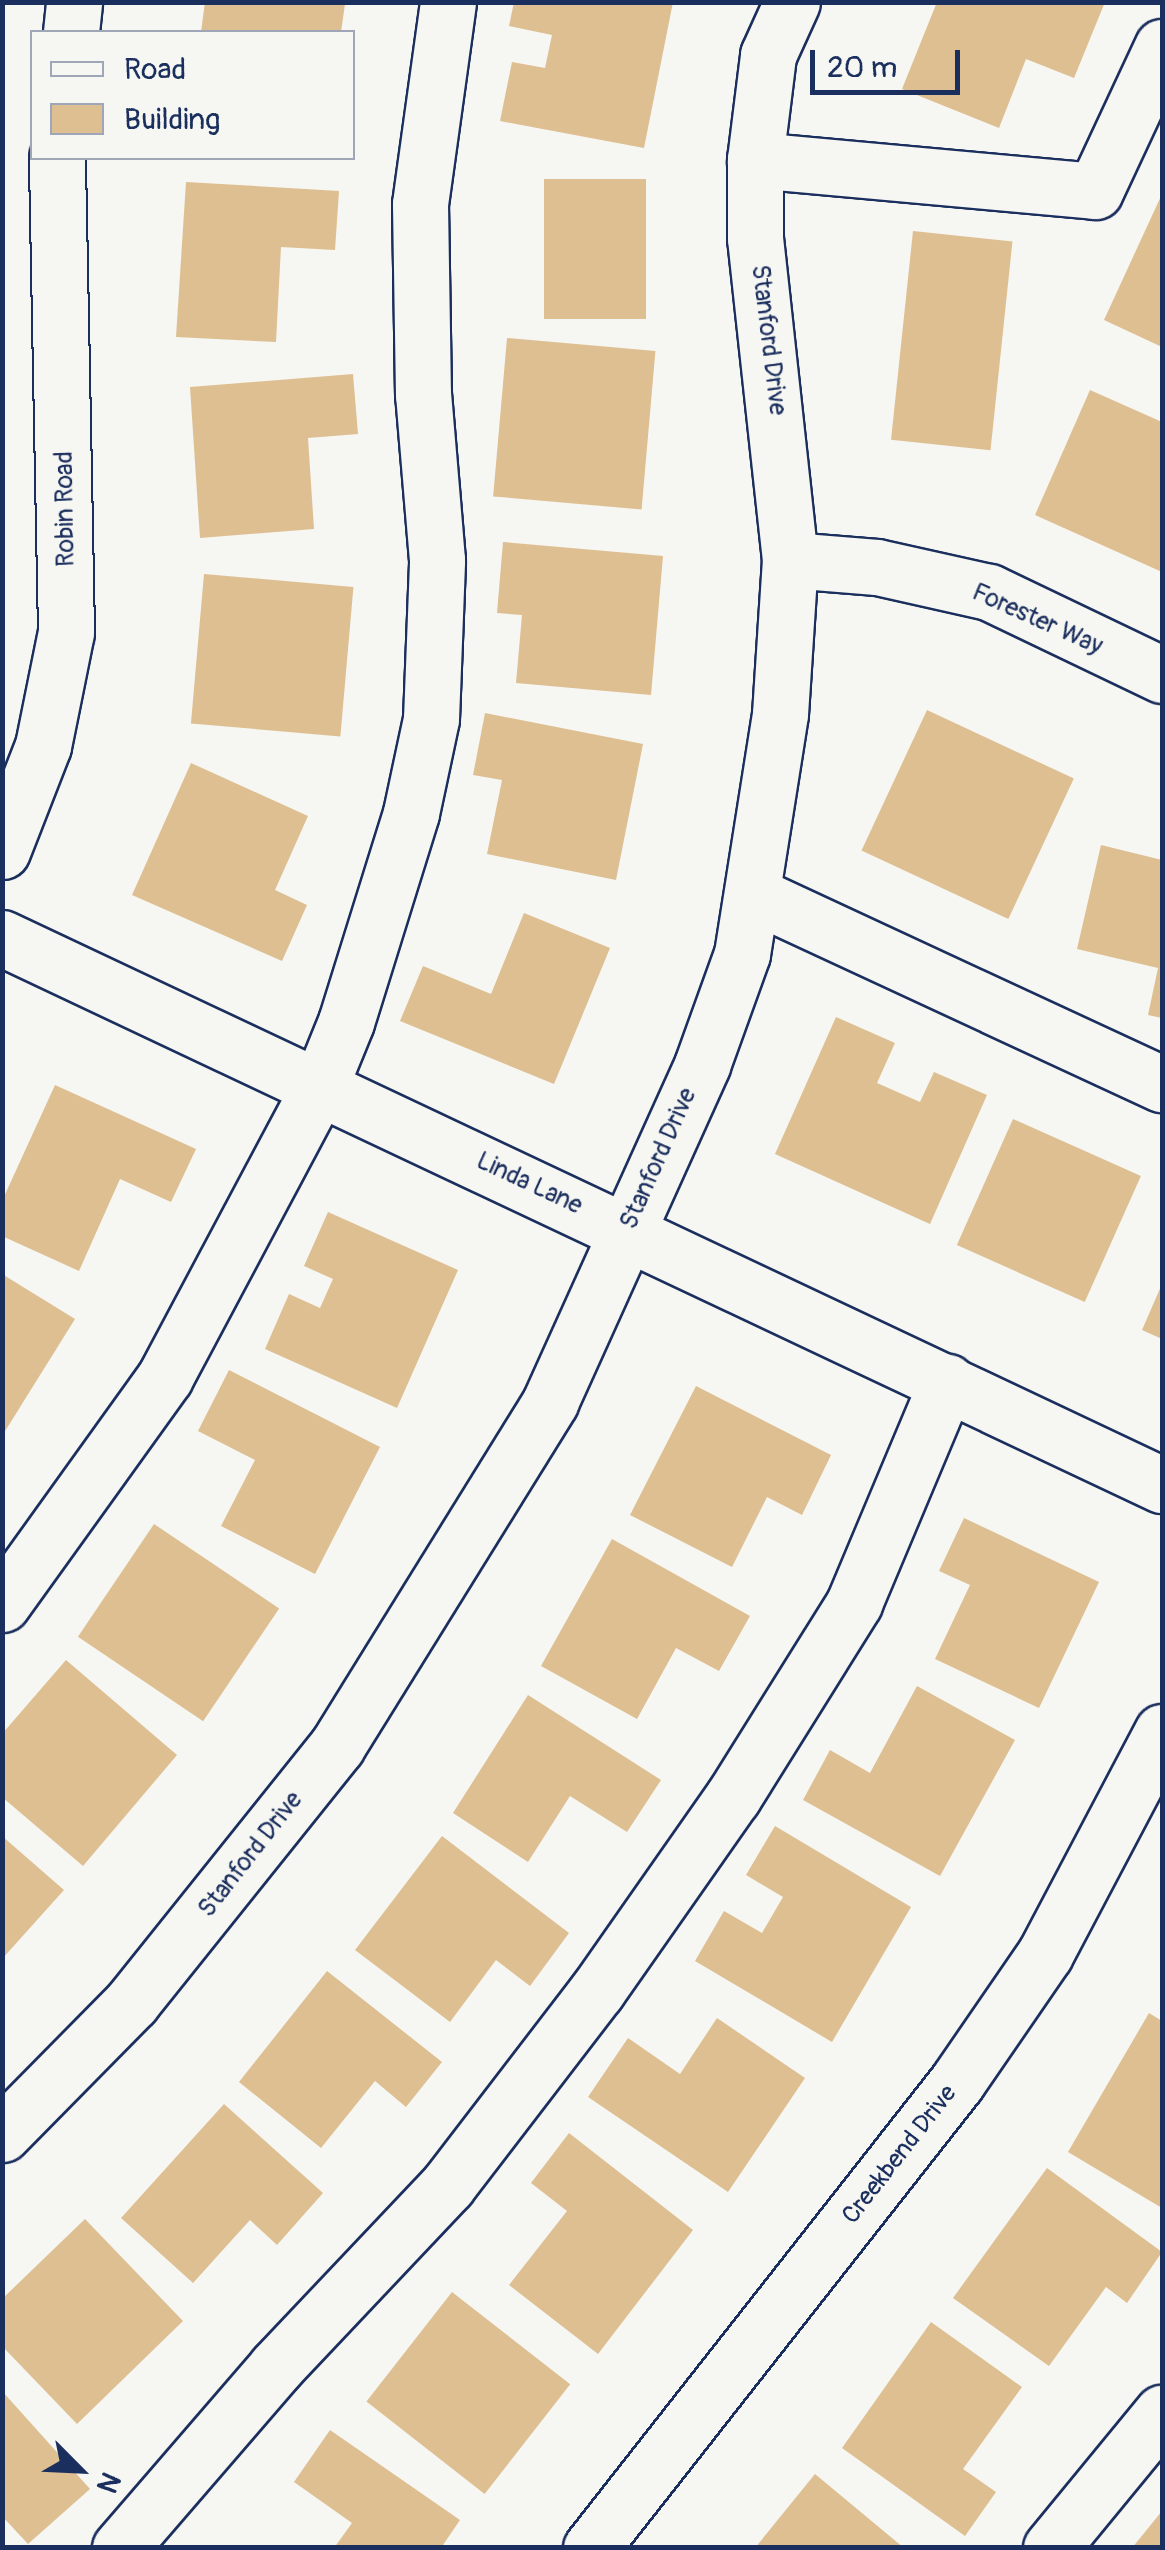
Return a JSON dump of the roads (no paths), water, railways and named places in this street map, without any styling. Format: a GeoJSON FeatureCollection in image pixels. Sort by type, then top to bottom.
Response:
{"type":"FeatureCollection","features":[{"type":"Feature","properties":{"kind":"street"},"geometry":{"type":"LineString","coordinates":[[71,30],[74,2]]}},
{"type":"Feature","properties":{"kind":"street"},"geometry":{"type":"LineString","coordinates":[[2,1604],[165,1377],[320,1086],[346,1022],[411,813],[431,720],[436,560],[423,395],[420,204],[448,2]]}},
{"type":"Feature","properties":{"kind":"street","name":"Stanford Drive"},"geometry":{"type":"LineString","coordinates":[[2,2134],[132,2002],[337,1746],[550,1402],[702,1065],[742,954],[780,714],[790,560],[755,238],[755,160],[768,55],[792,2]]}},
{"type":"Feature","properties":{"kind":"street"},"geometry":{"type":"LineString","coordinates":[[755,160],[1095,192],[1162,47]]}},
{"type":"Feature","properties":{"kind":"street","name":"Robin Road"},"geometry":{"type":"LineString","coordinates":[[2,850],[44,746],[66,632],[57,160]]}},
{"type":"Feature","properties":{"kind":"street","name":"Forester Way"},"geometry":{"type":"LineString","coordinates":[[790,560],[877,567],[989,592],[1162,675]]}},
{"type":"Feature","properties":{"kind":"street"},"geometry":{"type":"LineString","coordinates":[[752,894],[1162,1084]]}},
{"type":"Feature","properties":{"kind":"street","name":"Linda Lane"},"geometry":{"type":"LineString","coordinates":[[2,938],[1162,1485]]}},
{"type":"Feature","properties":{"kind":"street"},"geometry":{"type":"LineString","coordinates":[[120,2548],[276,2367],[448,2185],[598,1991],[733,1797],[854,1603],[947,1382]]}},
{"type":"Feature","properties":{"kind":"street","name":"Creekbend Drive"},"geometry":{"type":"LineString","coordinates":[[591,2548],[957,2082],[1045,1954],[1162,1732]]}},
{"type":"Feature","properties":{"kind":"street"},"geometry":{"type":"LineString","coordinates":[[1052,2548],[1162,2413]]}}]}
